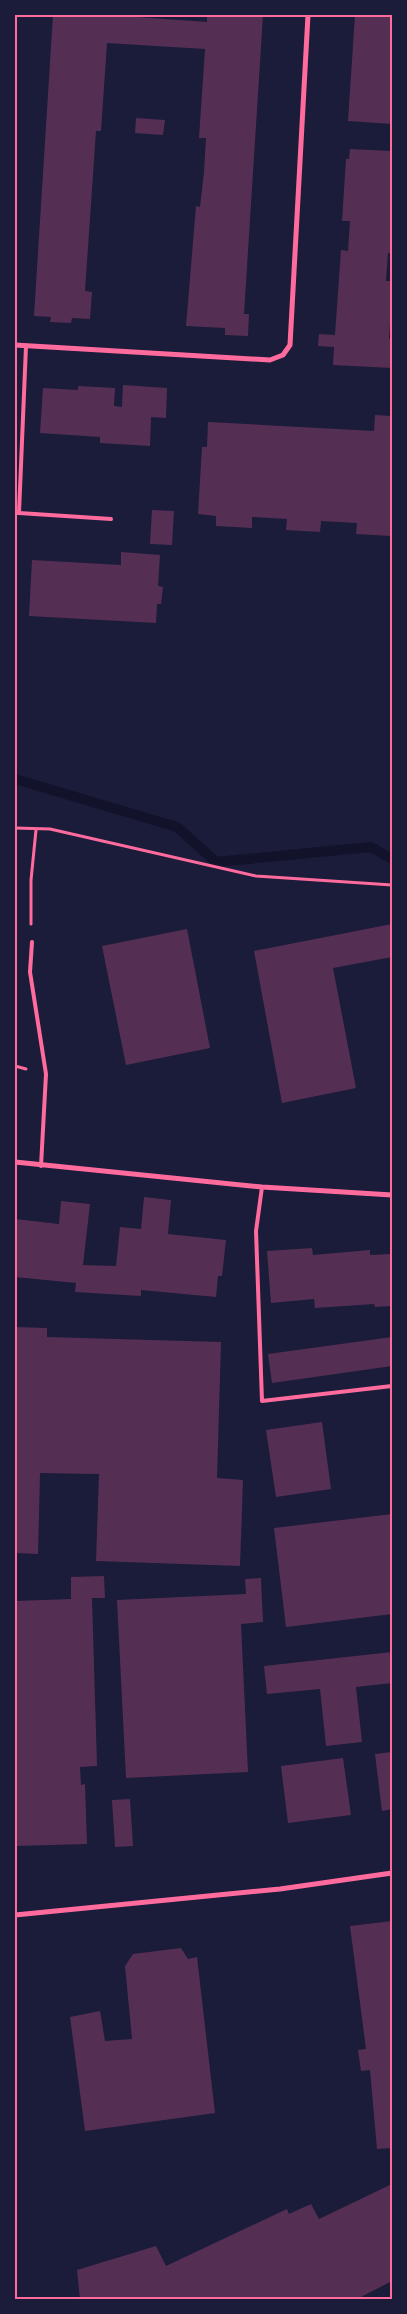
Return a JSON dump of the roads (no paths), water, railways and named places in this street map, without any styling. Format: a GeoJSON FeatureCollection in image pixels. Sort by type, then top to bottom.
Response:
{"type":"FeatureCollection","features":[{"type":"Feature","properties":{"kind":"street"},"geometry":{"type":"LineString","coordinates":[[15,345],[270,360],[283,355],[290,345],[308,15]]}},
{"type":"Feature","properties":{"kind":"street"},"geometry":{"type":"LineString","coordinates":[[15,1162],[262,1188],[392,1195]]}},
{"type":"Feature","properties":{"kind":"street"},"geometry":{"type":"LineString","coordinates":[[15,1915],[280,1889],[392,1873]]}},
{"type":"Feature","properties":{"kind":"lane"},"geometry":{"type":"LineString","coordinates":[[26,346],[17,513],[111,519]]}},
{"type":"Feature","properties":{"kind":"lane"},"geometry":{"type":"LineString","coordinates":[[32,942],[30,972],[46,1074],[41,1166]]}},
{"type":"Feature","properties":{"kind":"lane"},"geometry":{"type":"LineString","coordinates":[[262,1188],[256,1232],[262,1402],[392,1386]]}},
{"type":"Feature","properties":{"kind":"waterway"},"geometry":{"type":"LineString","coordinates":[[15,779],[177,827],[216,862],[371,847],[392,859]]}}]}
